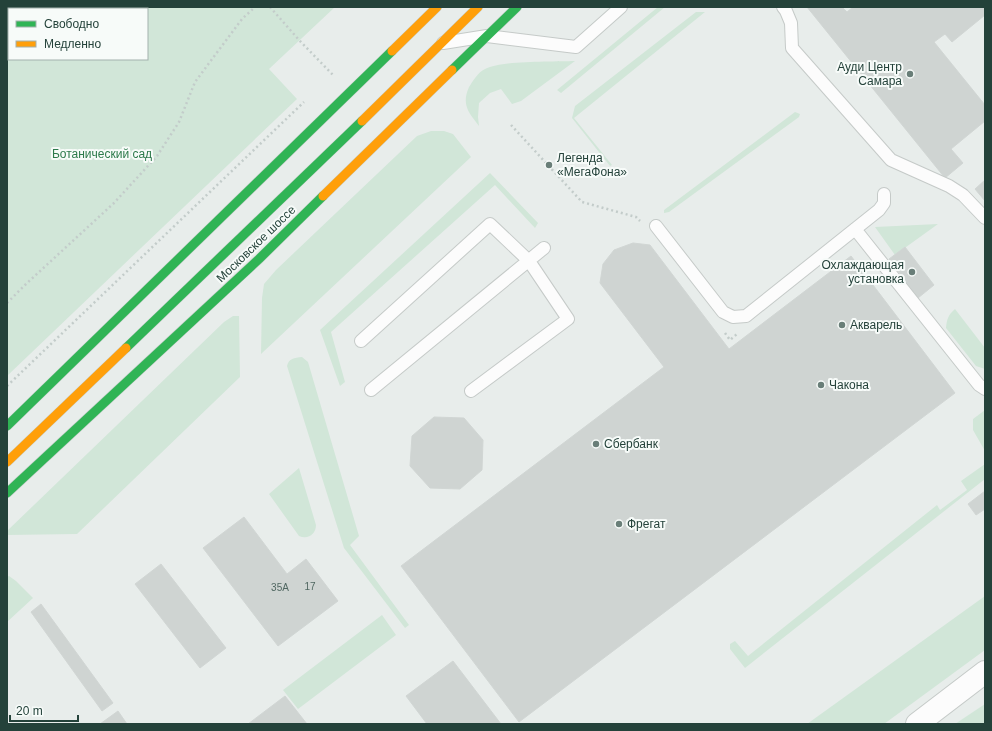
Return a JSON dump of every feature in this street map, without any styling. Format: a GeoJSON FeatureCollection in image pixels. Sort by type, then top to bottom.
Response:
{"type":"FeatureCollection","features":[{"type":"Feature","properties":{"kind":"main road"},"geometry":{"type":"LineString","coordinates":[[7,426],[436,7]]}},
{"type":"Feature","properties":{"kind":"main road","name":"Московское шоссе"},"geometry":{"type":"LineString","coordinates":[[7,462],[267,213],[478,7]]}},
{"type":"Feature","properties":{"kind":"main road","name":"Московское шоссе"},"geometry":{"type":"LineString","coordinates":[[7,493],[259,259],[517,7]]}},
{"type":"Feature","properties":{"kind":"street"},"geometry":{"type":"LineString","coordinates":[[917,724],[985,672]]}},
{"type":"Feature","properties":{"kind":"lane"},"geometry":{"type":"LineString","coordinates":[[440,44],[487,36],[576,47],[621,7]]}},
{"type":"Feature","properties":{"kind":"lane"},"geometry":{"type":"LineString","coordinates":[[783,7],[791,23],[792,48],[891,160],[948,186],[963,196],[985,218]]}},
{"type":"Feature","properties":{"kind":"lane"},"geometry":{"type":"LineString","coordinates":[[656,226],[723,312],[733,317],[746,316],[879,210],[884,203],[884,194]]}},
{"type":"Feature","properties":{"kind":"lane"},"geometry":{"type":"LineString","coordinates":[[361,341],[490,224],[529,261],[568,319],[470,391]]}},
{"type":"Feature","properties":{"kind":"lane"},"geometry":{"type":"LineString","coordinates":[[855,229],[979,385],[985,389]]}},
{"type":"Feature","properties":{"kind":"lane"},"geometry":{"type":"LineString","coordinates":[[371,390],[544,248]]}},
{"type":"Feature","properties":{"kind":"path"},"geometry":{"type":"LineString","coordinates":[[7,303],[114,204],[157,156],[179,122],[195,82],[242,19],[255,7]]}},
{"type":"Feature","properties":{"kind":"path"},"geometry":{"type":"LineString","coordinates":[[270,7],[333,75],[338,70]]}},
{"type":"Feature","properties":{"kind":"path"},"geometry":{"type":"LineString","coordinates":[[7,386],[310,97]]}},
{"type":"Feature","properties":{"kind":"path"},"geometry":{"type":"LineString","coordinates":[[512,125],[582,202],[636,217],[641,223]]}},
{"type":"Feature","properties":{"kind":"path"},"geometry":{"type":"LineString","coordinates":[[721,328],[730,340],[743,330]]}},
{"type":"Feature","properties":{"kind":"green space","name":"Ботанический сад"},"geometry":{"type":"Polygon","coordinates":[[[7,7],[335,7],[269,69],[297,99],[7,376],[7,7]]]}},
{"type":"Feature","properties":{"kind":"green space"},"geometry":{"type":"Polygon","coordinates":[[[658,7],[665,7],[561,93],[557,90],[658,7]]]}},
{"type":"Feature","properties":{"kind":"green space"},"geometry":{"type":"Polygon","coordinates":[[[696,12],[705,12],[574,118],[612,165],[610,166],[572,118],[575,106],[696,12]]]}},
{"type":"Feature","properties":{"kind":"green space"},"geometry":{"type":"Polygon","coordinates":[[[575,61],[521,101],[512,104],[501,89],[490,93],[479,103],[479,126],[469,113],[466,104],[467,93],[474,79],[482,70],[504,64],[575,61]]]}},
{"type":"Feature","properties":{"kind":"green space"},"geometry":{"type":"Polygon","coordinates":[[[795,112],[800,114],[799,117],[669,212],[664,213],[664,210],[795,112]]]}},
{"type":"Feature","properties":{"kind":"green space"},"geometry":{"type":"Polygon","coordinates":[[[431,131],[444,131],[453,134],[471,157],[261,354],[262,298],[264,284],[276,270],[417,136],[431,131]]]}},
{"type":"Feature","properties":{"kind":"green space"},"geometry":{"type":"Polygon","coordinates":[[[490,173],[538,223],[535,228],[495,185],[331,332],[345,382],[340,386],[320,330],[490,173]]]}},
{"type":"Feature","properties":{"kind":"green space"},"geometry":{"type":"Polygon","coordinates":[[[938,224],[895,255],[875,227],[938,224]]]}},
{"type":"Feature","properties":{"kind":"green space"},"geometry":{"type":"Polygon","coordinates":[[[955,309],[985,348],[985,369],[976,366],[946,328],[948,317],[955,309]]]}},
{"type":"Feature","properties":{"kind":"green space"},"geometry":{"type":"Polygon","coordinates":[[[233,316],[239,316],[240,377],[77,534],[7,535],[7,531],[224,322],[233,316]]]}},
{"type":"Feature","properties":{"kind":"green space"},"geometry":{"type":"Polygon","coordinates":[[[302,357],[308,362],[359,536],[350,545],[409,625],[405,628],[344,548],[287,366],[288,363],[294,358],[302,357]]]}},
{"type":"Feature","properties":{"kind":"green space"},"geometry":{"type":"Polygon","coordinates":[[[985,410],[985,451],[973,430],[973,419],[985,410]]]}},
{"type":"Feature","properties":{"kind":"green space"},"geometry":{"type":"Polygon","coordinates":[[[985,464],[985,479],[745,668],[730,649],[730,644],[735,641],[748,656],[937,505],[940,510],[967,490],[961,481],[985,464]]]}},
{"type":"Feature","properties":{"kind":"green space"},"geometry":{"type":"Polygon","coordinates":[[[299,468],[316,525],[315,531],[308,537],[299,536],[269,494],[299,468]]]}},
{"type":"Feature","properties":{"kind":"green space"},"geometry":{"type":"Polygon","coordinates":[[[9,576],[33,598],[7,622],[7,577],[9,576]]]}},
{"type":"Feature","properties":{"kind":"green space"},"geometry":{"type":"Polygon","coordinates":[[[985,596],[985,650],[884,724],[807,724],[985,596]]]}},
{"type":"Feature","properties":{"kind":"green space"},"geometry":{"type":"Polygon","coordinates":[[[382,615],[396,635],[298,709],[283,690],[382,615]]]}},
{"type":"Feature","properties":{"kind":"green space"},"geometry":{"type":"Polygon","coordinates":[[[985,704],[985,724],[955,724],[985,704]]]}},
{"type":"Feature","properties":{"kind":"building","name":"Ауди Центр Самара"},"geometry":{"type":"Polygon","coordinates":[[[807,7],[842,7],[847,12],[853,7],[985,7],[985,15],[952,42],[945,34],[934,42],[985,105],[985,121],[951,149],[963,163],[945,178],[807,7]]]}},
{"type":"Feature","properties":{"kind":"building"},"geometry":{"type":"Polygon","coordinates":[[[985,180],[985,201],[975,189],[985,180]]]}},
{"type":"Feature","properties":{"kind":"building","name":"Фрегат"},"geometry":{"type":"Polygon","coordinates":[[[633,243],[650,245],[729,349],[851,256],[955,393],[519,722],[401,566],[664,367],[600,283],[603,264],[614,250],[633,243]]]}},
{"type":"Feature","properties":{"kind":"building","name":"Охлаждающая установка"},"geometry":{"type":"Polygon","coordinates":[[[905,247],[934,285],[918,298],[889,259],[905,247]]]}},
{"type":"Feature","properties":{"kind":"building"},"geometry":{"type":"Polygon","coordinates":[[[434,417],[464,418],[483,440],[482,470],[460,489],[430,488],[410,466],[412,436],[434,417]]]}},
{"type":"Feature","properties":{"kind":"building"},"geometry":{"type":"Polygon","coordinates":[[[985,491],[985,509],[976,515],[968,504],[985,491]]]}},
{"type":"Feature","properties":{"kind":"building"},"geometry":{"type":"Polygon","coordinates":[[[244,517],[287,574],[306,559],[338,601],[278,646],[203,548],[244,517]]]}},
{"type":"Feature","properties":{"kind":"building"},"geometry":{"type":"Polygon","coordinates":[[[161,564],[226,648],[200,668],[135,584],[161,564]]]}},
{"type":"Feature","properties":{"kind":"building"},"geometry":{"type":"Polygon","coordinates":[[[41,604],[113,703],[102,711],[31,612],[41,604]]]}},
{"type":"Feature","properties":{"kind":"building"},"geometry":{"type":"Polygon","coordinates":[[[453,661],[501,724],[427,724],[406,696],[453,661]]]}},
{"type":"Feature","properties":{"kind":"building"},"geometry":{"type":"Polygon","coordinates":[[[285,696],[307,724],[248,724],[285,696]]]}},
{"type":"Feature","properties":{"kind":"building"},"geometry":{"type":"Polygon","coordinates":[[[118,711],[127,724],[100,724],[118,711]]]}},
{"type":"Feature","properties":{"kind":"traffic: fast"},"geometry":{"type":"LineString","coordinates":[[452,70],[517,7]]}},
{"type":"Feature","properties":{"kind":"traffic: fast"},"geometry":{"type":"LineString","coordinates":[[7,426],[392,51]]}},
{"type":"Feature","properties":{"kind":"traffic: fast"},"geometry":{"type":"LineString","coordinates":[[126,348],[362,121]]}},
{"type":"Feature","properties":{"kind":"traffic: fast"},"geometry":{"type":"LineString","coordinates":[[7,493],[259,259],[323,196]]}},
{"type":"Feature","properties":{"kind":"traffic: slow"},"geometry":{"type":"LineString","coordinates":[[392,51],[437,7]]}},
{"type":"Feature","properties":{"kind":"traffic: slow"},"geometry":{"type":"LineString","coordinates":[[362,121],[478,7]]}},
{"type":"Feature","properties":{"kind":"traffic: slow"},"geometry":{"type":"LineString","coordinates":[[323,196],[452,70]]}},
{"type":"Feature","properties":{"kind":"traffic: slow"},"geometry":{"type":"LineString","coordinates":[[7,462],[126,348]]}},
{"type":"Feature","properties":{"kind":"place","name":"Ауди Центр Самара"},"geometry":{"type":"Point","coordinates":[910,74]}},
{"type":"Feature","properties":{"kind":"place","name":"Легенда «МегаФона»"},"geometry":{"type":"Point","coordinates":[549,165]}},
{"type":"Feature","properties":{"kind":"place","name":"Охлаждающая установка"},"geometry":{"type":"Point","coordinates":[912,272]}},
{"type":"Feature","properties":{"kind":"place","name":"Акварель"},"geometry":{"type":"Point","coordinates":[842,325]}},
{"type":"Feature","properties":{"kind":"place","name":"Чакона"},"geometry":{"type":"Point","coordinates":[821,385]}},
{"type":"Feature","properties":{"kind":"place","name":"Сбербанк"},"geometry":{"type":"Point","coordinates":[596,444]}},
{"type":"Feature","properties":{"kind":"place","name":"Фрегат"},"geometry":{"type":"Point","coordinates":[619,524]}}]}
